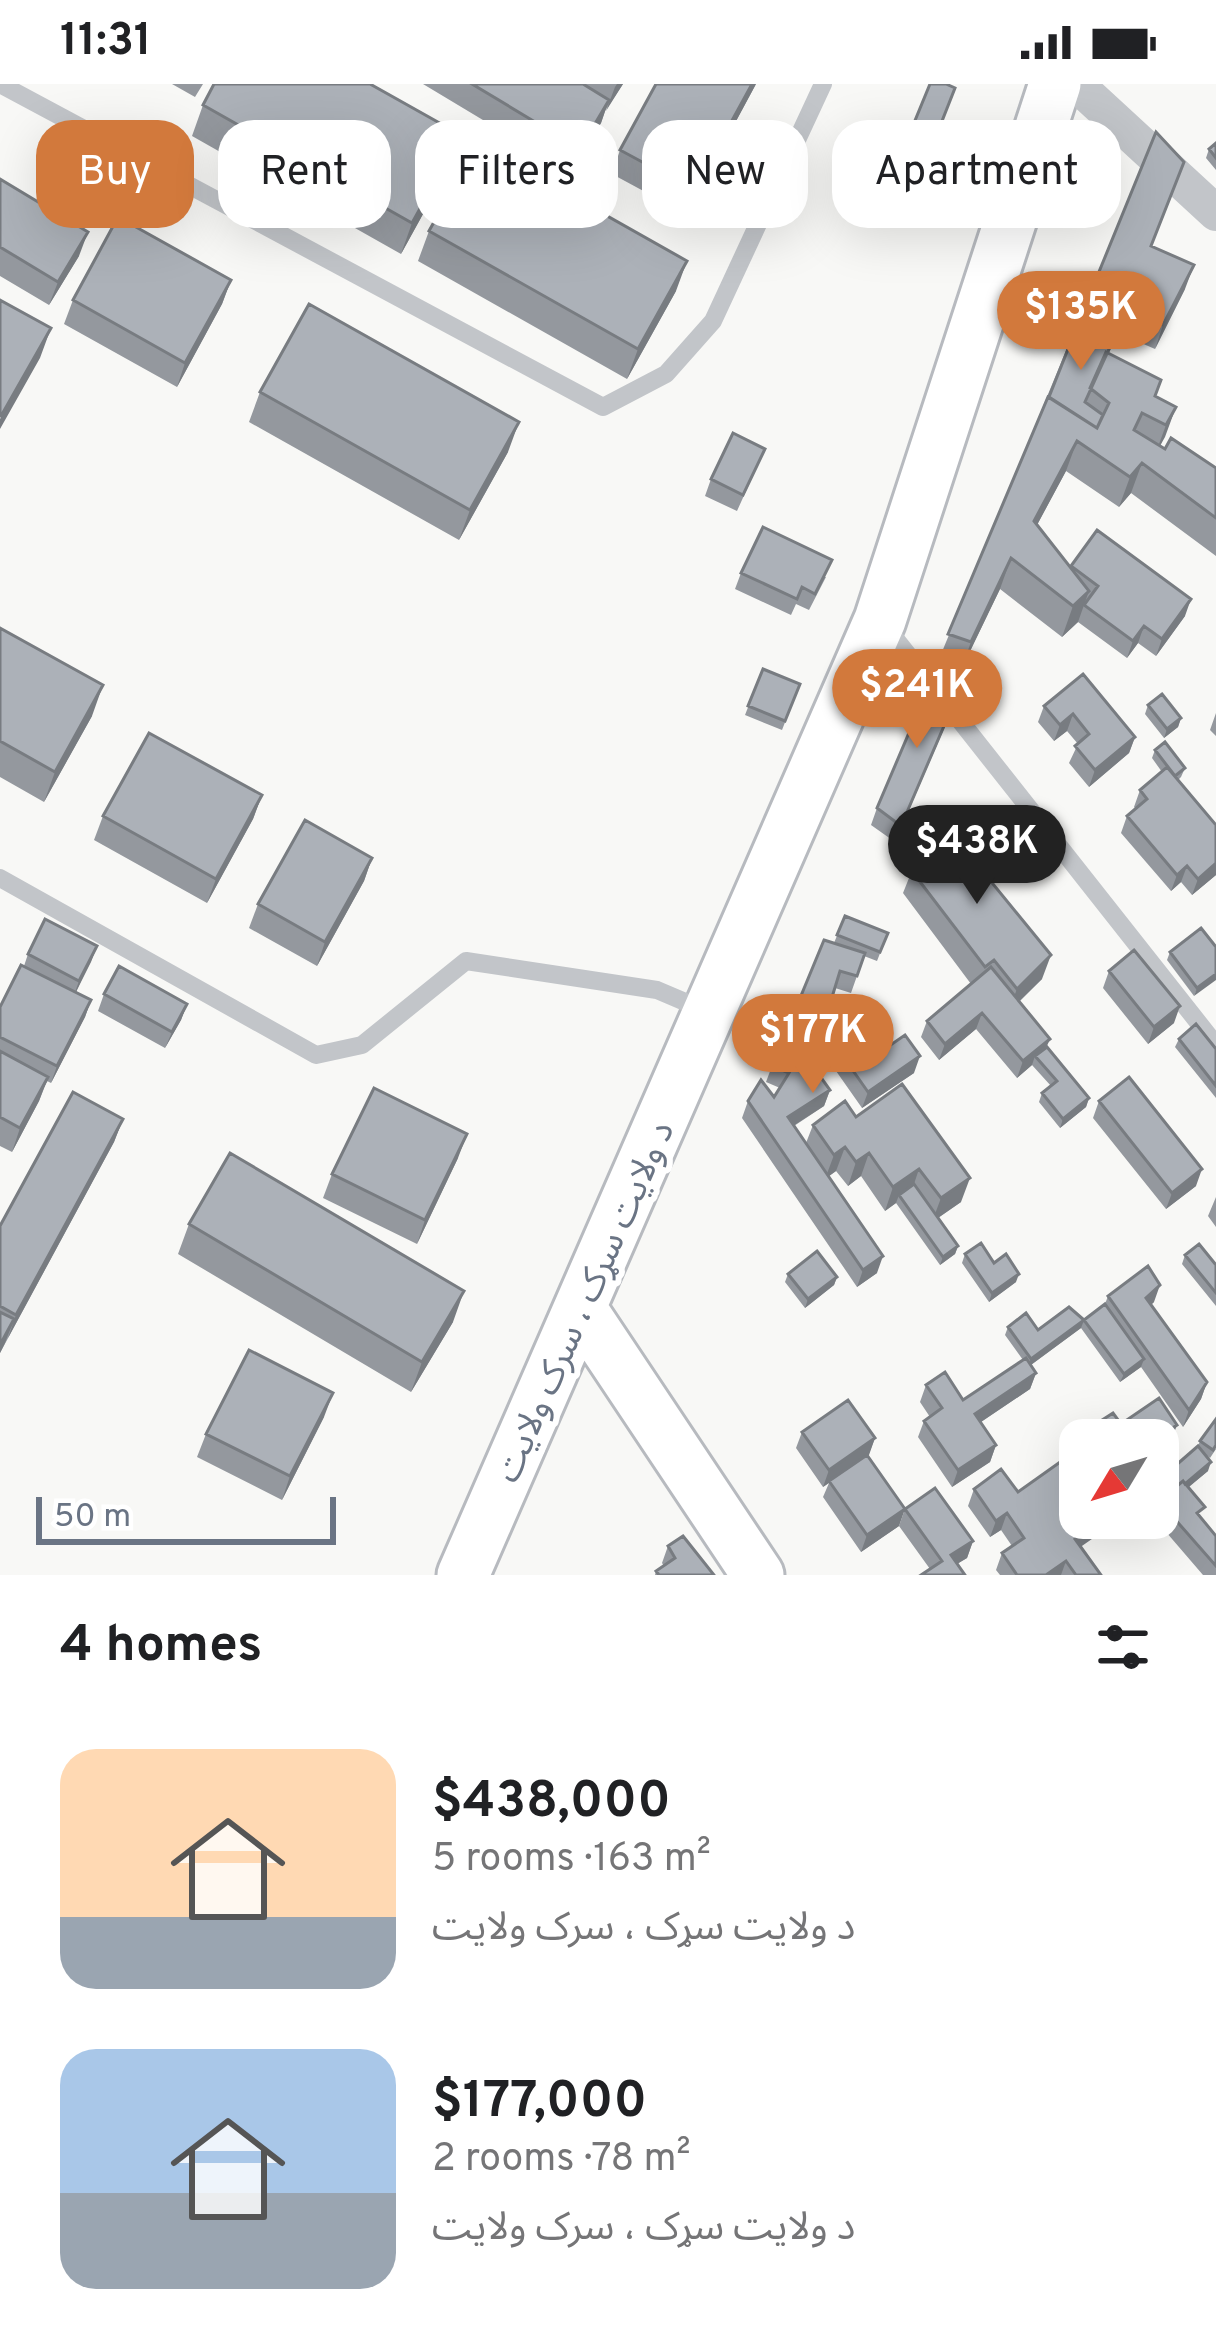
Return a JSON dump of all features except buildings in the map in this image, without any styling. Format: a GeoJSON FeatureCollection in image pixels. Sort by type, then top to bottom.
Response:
{"type":"FeatureCollection","features":[{"type":"Feature","properties":{"kind":"main road","name":"د ولایت سړک ، سرک ولایت"},"geometry":{"type":"LineString","coordinates":[[463,1575],[880,620],[1055,84]]}},
{"type":"Feature","properties":{"kind":"main road"},"geometry":{"type":"LineString","coordinates":[[580,1308],[758,1575]]}},
{"type":"Feature","properties":{"kind":"street"},"geometry":{"type":"LineString","coordinates":[[1076,84],[1216,213]]}},
{"type":"Feature","properties":{"kind":"lane"},"geometry":{"type":"LineString","coordinates":[[0,84],[603,407],[666,374],[713,321],[823,84]]}},
{"type":"Feature","properties":{"kind":"lane"},"geometry":{"type":"LineString","coordinates":[[880,620],[1216,1045]]}},
{"type":"Feature","properties":{"kind":"lane"},"geometry":{"type":"LineString","coordinates":[[0,878],[316,1055],[362,1045],[466,961],[657,990],[709,1012]]}}]}
